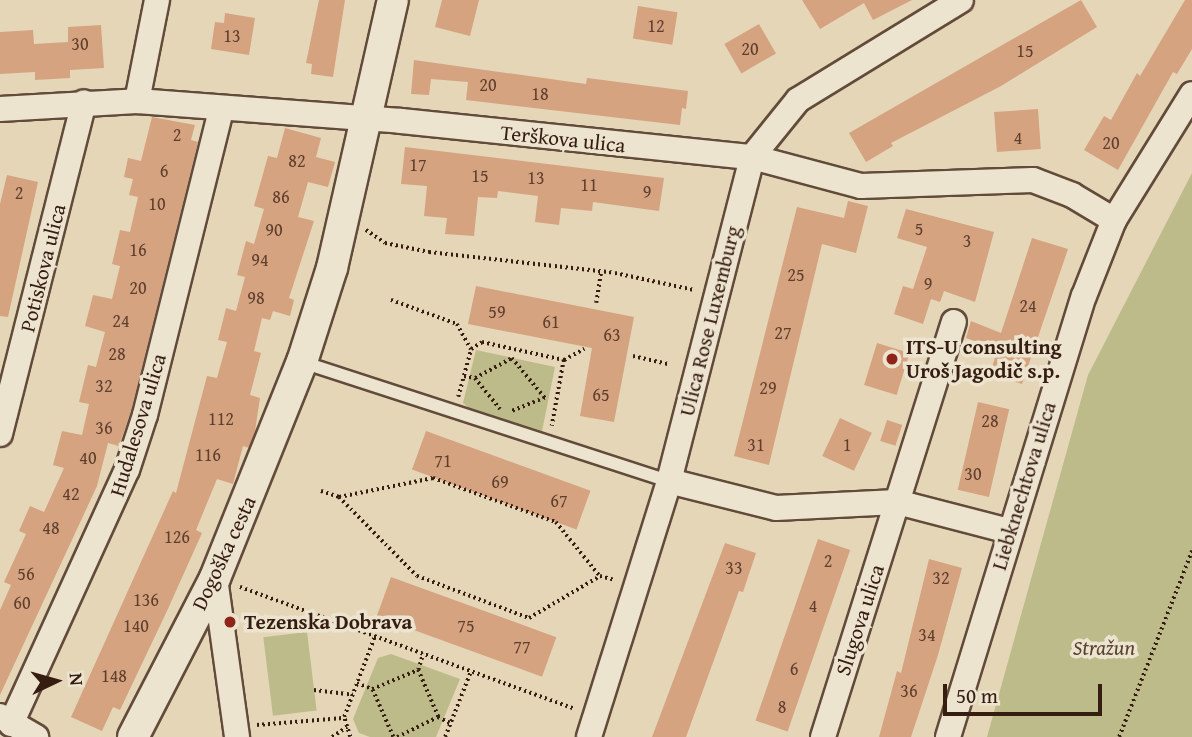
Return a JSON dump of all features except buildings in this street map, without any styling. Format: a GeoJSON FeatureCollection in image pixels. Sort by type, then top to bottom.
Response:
{"type":"FeatureCollection","features":[{"type":"Feature","properties":{"kind":"street"},"geometry":{"type":"LineString","coordinates":[[138,101],[157,0]]}},
{"type":"Feature","properties":{"kind":"street","name":"Dogoška cesta"},"geometry":{"type":"LineString","coordinates":[[133,737],[215,578],[302,362],[331,268],[393,0]]}},
{"type":"Feature","properties":{"kind":"street","name":"Ulica Rose Luxemburg"},"geometry":{"type":"LineString","coordinates":[[592,727],[669,481],[752,157],[798,100],[961,0]]}},
{"type":"Feature","properties":{"kind":"street","name":"Liebknechtova ulica"},"geometry":{"type":"LineString","coordinates":[[948,737],[1009,531],[1084,296],[1114,220],[1192,94]]}},
{"type":"Feature","properties":{"kind":"street","name":"Terškova ulica"},"geometry":{"type":"LineString","coordinates":[[0,109],[84,102],[138,101],[221,110],[367,118],[752,157],[861,186],[1033,180],[1072,195],[1114,220]]}},
{"type":"Feature","properties":{"kind":"street","name":"Potiskova ulica"},"geometry":{"type":"LineString","coordinates":[[0,434],[84,102]]}},
{"type":"Feature","properties":{"kind":"street","name":"Hudalesova ulica"},"geometry":{"type":"LineString","coordinates":[[6,720],[127,470],[149,403],[221,110]]}},
{"type":"Feature","properties":{"kind":"street","name":"Slugova ulica"},"geometry":{"type":"LineString","coordinates":[[823,737],[954,322]]}},
{"type":"Feature","properties":{"kind":"street"},"geometry":{"type":"LineString","coordinates":[[669,481],[776,508],[897,502],[1009,531]]}},
{"type":"Feature","properties":{"kind":"street"},"geometry":{"type":"LineString","coordinates":[[215,578],[244,731]]}},
{"type":"Feature","properties":{"kind":"street"},"geometry":{"type":"LineString","coordinates":[[6,720],[36,737]]}},
{"type":"Feature","properties":{"kind":"lane"},"geometry":{"type":"LineString","coordinates":[[302,362],[455,409],[669,481]]}},
{"type":"Feature","properties":{"kind":"path"},"geometry":{"type":"LineString","coordinates":[[359,225],[385,243],[429,252],[601,271],[716,294]]}},
{"type":"Feature","properties":{"kind":"path"},"geometry":{"type":"LineString","coordinates":[[596,303],[601,271]]}},
{"type":"Feature","properties":{"kind":"path"},"geometry":{"type":"LineString","coordinates":[[391,300],[457,324],[471,349]]}},
{"type":"Feature","properties":{"kind":"path"},"geometry":{"type":"LineString","coordinates":[[455,409],[471,349],[482,342],[564,360],[584,349]]}},
{"type":"Feature","properties":{"kind":"path"},"geometry":{"type":"LineString","coordinates":[[513,349],[512,358],[545,398]]}},
{"type":"Feature","properties":{"kind":"path"},"geometry":{"type":"LineString","coordinates":[[633,356],[669,364]]}},
{"type":"Feature","properties":{"kind":"path"},"geometry":{"type":"LineString","coordinates":[[464,376],[475,378],[512,358]]}},
{"type":"Feature","properties":{"kind":"path"},"geometry":{"type":"LineString","coordinates":[[549,442],[564,360]]}},
{"type":"Feature","properties":{"kind":"path"},"geometry":{"type":"LineString","coordinates":[[475,378],[505,414],[545,398],[557,401]]}},
{"type":"Feature","properties":{"kind":"path"},"geometry":{"type":"LineString","coordinates":[[339,497],[432,478],[555,522],[600,576],[636,587]]}},
{"type":"Feature","properties":{"kind":"path"},"geometry":{"type":"LineString","coordinates":[[321,491],[339,497],[417,576],[529,618],[600,576]]}},
{"type":"Feature","properties":{"kind":"path"},"geometry":{"type":"LineString","coordinates":[[1119,737],[1192,551]]}},
{"type":"Feature","properties":{"kind":"path"},"geometry":{"type":"LineString","coordinates":[[215,578],[471,671],[592,727]]}},
{"type":"Feature","properties":{"kind":"path"},"geometry":{"type":"LineString","coordinates":[[350,737],[344,718],[375,636]]}},
{"type":"Feature","properties":{"kind":"path"},"geometry":{"type":"LineString","coordinates":[[424,654],[418,670],[438,717],[450,723]]}},
{"type":"Feature","properties":{"kind":"path"},"geometry":{"type":"LineString","coordinates":[[372,689],[418,670]]}},
{"type":"Feature","properties":{"kind":"path"},"geometry":{"type":"LineString","coordinates":[[445,737],[471,671]]}},
{"type":"Feature","properties":{"kind":"path"},"geometry":{"type":"LineString","coordinates":[[357,683],[372,689],[395,737],[438,717]]}},
{"type":"Feature","properties":{"kind":"path"},"geometry":{"type":"LineString","coordinates":[[314,690],[353,695]]}},
{"type":"Feature","properties":{"kind":"path"},"geometry":{"type":"LineString","coordinates":[[244,731],[344,718]]}},
{"type":"Feature","properties":{"kind":"path"},"geometry":{"type":"LineString","coordinates":[[332,737],[347,727]]}},
{"type":"Feature","properties":{"kind":"green space","name":"Stražun"},"geometry":{"type":"Polygon","coordinates":[[[1192,173],[1192,737],[987,737],[1088,375],[1192,173]]]}},
{"type":"Feature","properties":{"kind":"green space"},"geometry":{"type":"Polygon","coordinates":[[[476,350],[555,367],[542,431],[470,409],[463,403],[476,350]]]}},
{"type":"Feature","properties":{"kind":"green space"},"geometry":{"type":"Polygon","coordinates":[[[307,632],[317,710],[273,716],[263,637],[307,632]]]}},
{"type":"Feature","properties":{"kind":"green space"},"geometry":{"type":"Polygon","coordinates":[[[391,654],[460,679],[436,737],[370,737],[359,733],[353,719],[378,658],[391,654]]]}},
{"type":"Feature","properties":{"kind":"place","name":"ITS-U consulting Uroš Jagodič s.p."},"geometry":{"type":"Point","coordinates":[892,359]}},
{"type":"Feature","properties":{"kind":"place","name":"Tezenska Dobrava"},"geometry":{"type":"Point","coordinates":[230,622]}}]}
